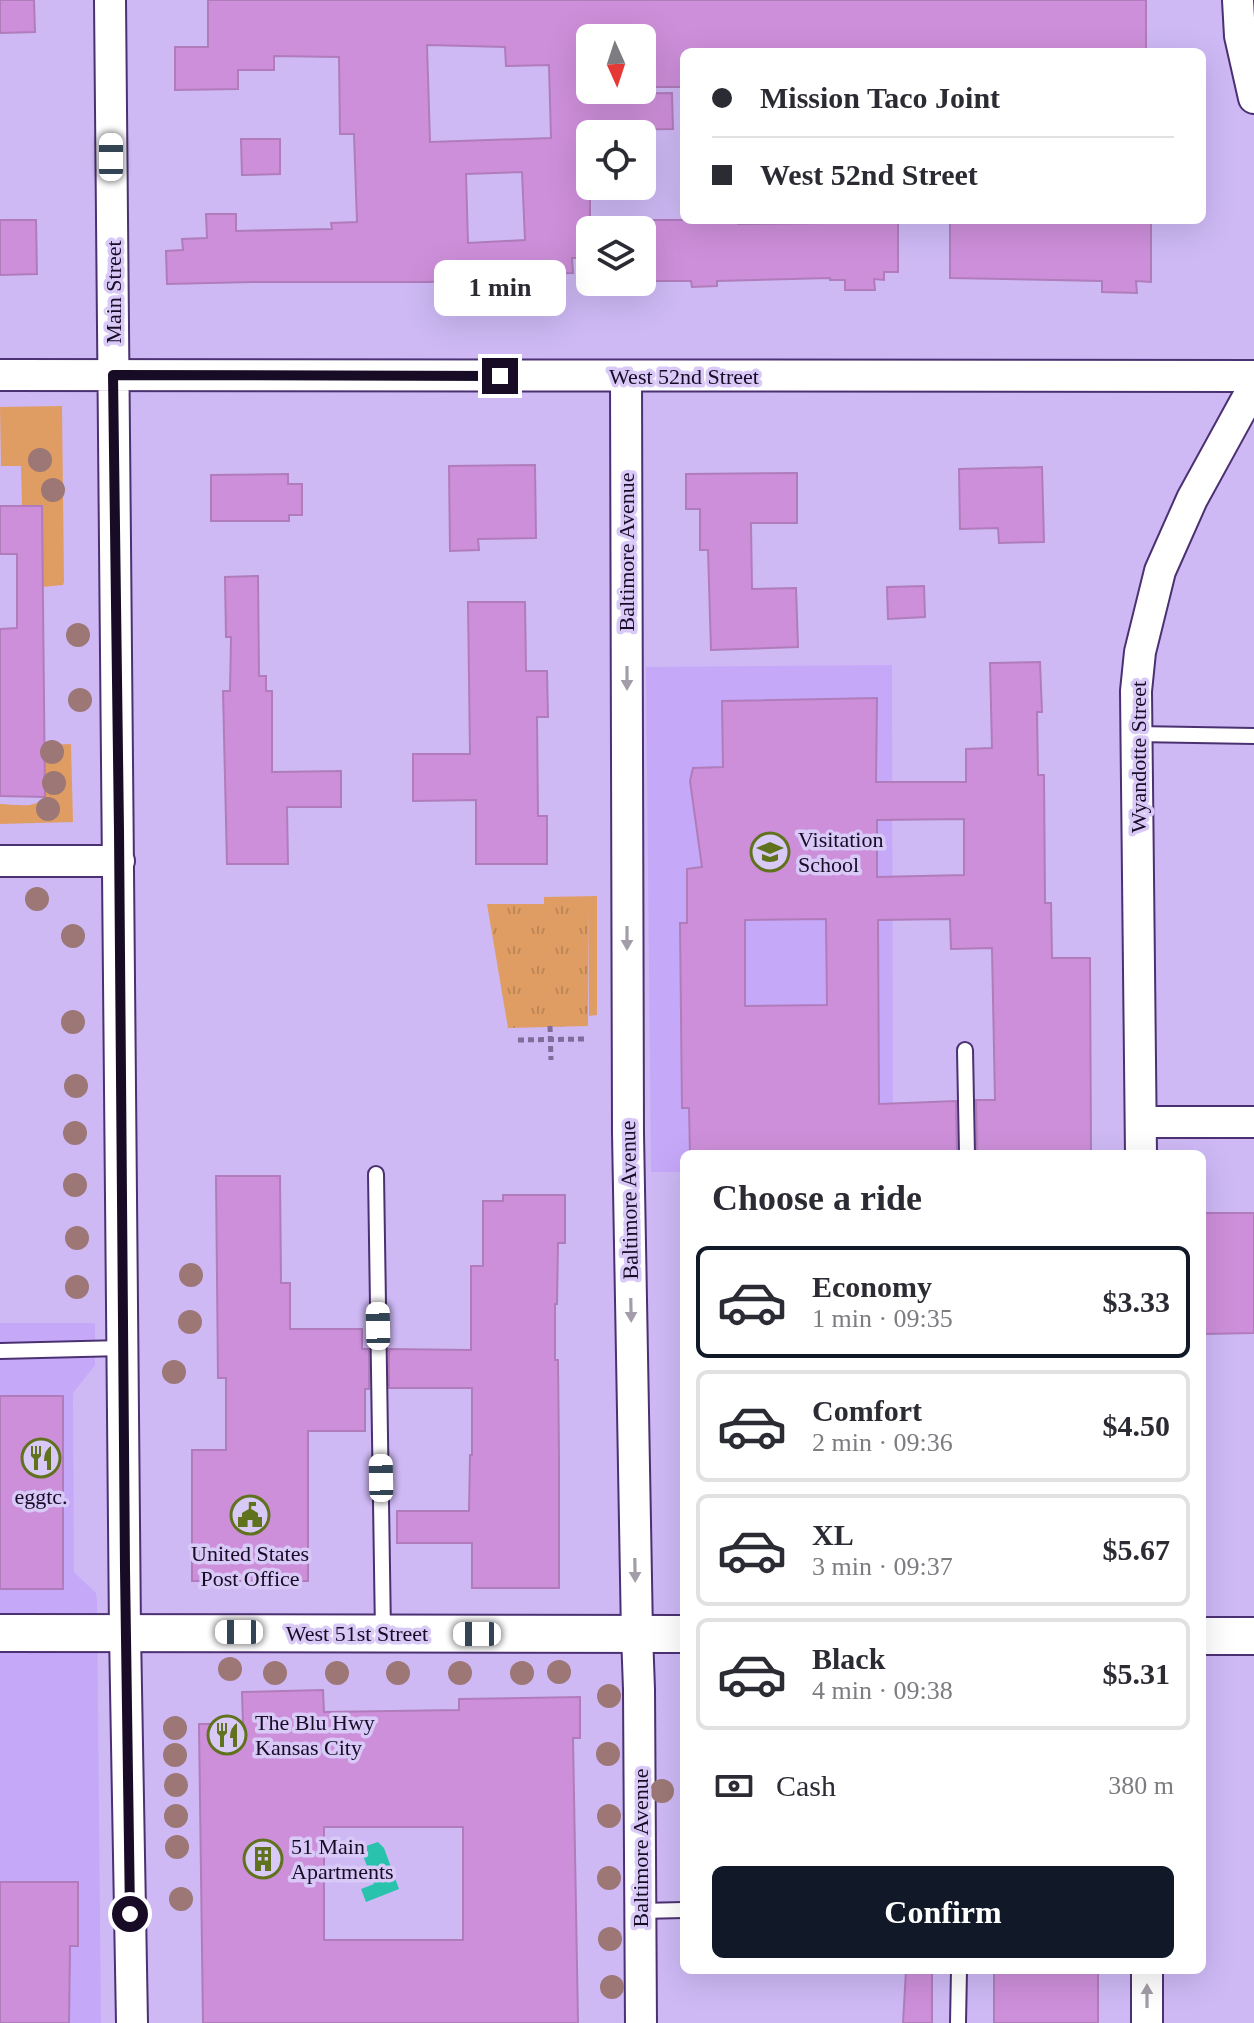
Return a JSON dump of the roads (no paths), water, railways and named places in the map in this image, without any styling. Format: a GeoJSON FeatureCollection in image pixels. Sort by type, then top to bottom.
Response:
{"type":"FeatureCollection","features":[{"type":"Feature","properties":{"kind":"street","name":"Main Street"},"geometry":{"type":"LineString","coordinates":[[110,0],[125,1632],[132,2023]]}},
{"type":"Feature","properties":{"kind":"street"},"geometry":{"type":"LineString","coordinates":[[1238,0],[1240,36],[1254,98]]}},
{"type":"Feature","properties":{"kind":"street","name":"West 52nd Street"},"geometry":{"type":"LineString","coordinates":[[0,375],[1254,376]]}},
{"type":"Feature","properties":{"kind":"street","name":"Baltimore Avenue"},"geometry":{"type":"LineString","coordinates":[[626,376],[628,1133],[639,1689],[641,2023]]}},
{"type":"Feature","properties":{"kind":"street","name":"Wyandotte Street"},"geometry":{"type":"LineString","coordinates":[[1141,1150],[1136,734],[1140,652],[1160,571],[1192,499],[1254,386]]}},
{"type":"Feature","properties":{"kind":"street"},"geometry":{"type":"LineString","coordinates":[[0,861],[119,861]]}},
{"type":"Feature","properties":{"kind":"street"},"geometry":{"type":"LineString","coordinates":[[1141,1122],[1254,1122]]}},
{"type":"Feature","properties":{"kind":"street","name":"West 51st Street"},"geometry":{"type":"LineString","coordinates":[[0,1633],[680,1634]]}},
{"type":"Feature","properties":{"kind":"street"},"geometry":{"type":"LineString","coordinates":[[1206,1636],[1254,1636]]}},
{"type":"Feature","properties":{"kind":"street"},"geometry":{"type":"LineString","coordinates":[[1147,1974],[1147,2023]]}},
{"type":"Feature","properties":{"kind":"lane"},"geometry":{"type":"LineString","coordinates":[[1136,734],[1254,736]]}},
{"type":"Feature","properties":{"kind":"lane"},"geometry":{"type":"LineString","coordinates":[[965,1050],[967,1150]]}},
{"type":"Feature","properties":{"kind":"lane"},"geometry":{"type":"LineString","coordinates":[[376,1174],[383,1633]]}},
{"type":"Feature","properties":{"kind":"lane"},"geometry":{"type":"LineString","coordinates":[[0,1351],[123,1348]]}},
{"type":"Feature","properties":{"kind":"lane"},"geometry":{"type":"LineString","coordinates":[[640,1911],[680,1910]]}},
{"type":"Feature","properties":{"kind":"lane"},"geometry":{"type":"LineString","coordinates":[[958,2023],[959,1974]]}},
{"type":"Feature","properties":{"kind":"place","name":"Visitation School"},"geometry":{"type":"Point","coordinates":[770,852]}},
{"type":"Feature","properties":{"kind":"place","name":"eggtc."},"geometry":{"type":"Point","coordinates":[41,1458]}},
{"type":"Feature","properties":{"kind":"place","name":"United States Post Office"},"geometry":{"type":"Point","coordinates":[250,1515]}},
{"type":"Feature","properties":{"kind":"place","name":"The Blu Hwy Kansas City"},"geometry":{"type":"Point","coordinates":[227,1735]}},
{"type":"Feature","properties":{"kind":"place","name":"51 Main Apartments"},"geometry":{"type":"Point","coordinates":[263,1859]}}]}
